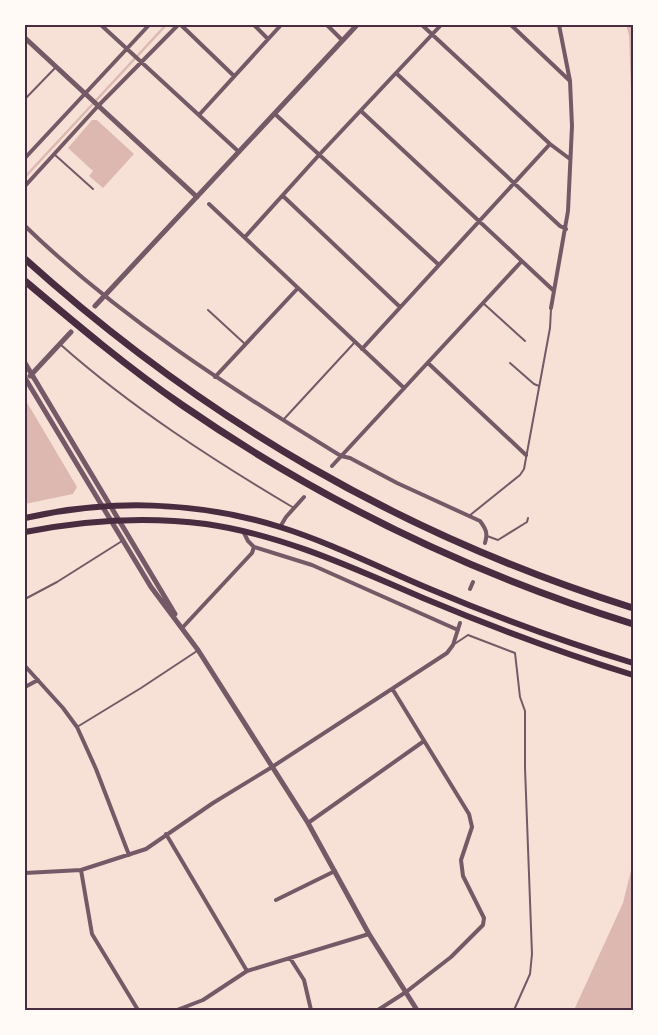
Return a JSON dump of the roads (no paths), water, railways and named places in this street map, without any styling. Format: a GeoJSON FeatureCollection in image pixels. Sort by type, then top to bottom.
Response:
{"type":"FeatureCollection","features":[{"type":"Feature","properties":{"kind":"highway"},"geometry":{"type":"LineString","coordinates":[[25,259],[72,301],[154,366],[191,393],[286,454],[429,530],[530,573],[633,608]]}},
{"type":"Feature","properties":{"kind":"highway"},"geometry":{"type":"LineString","coordinates":[[25,281],[105,348],[145,378],[182,405],[278,467],[358,512],[414,540],[530,589],[633,624]]}},
{"type":"Feature","properties":{"kind":"main road"},"geometry":{"type":"LineString","coordinates":[[25,518],[111,505],[172,506],[243,516],[332,546],[527,628],[633,663]]}},
{"type":"Feature","properties":{"kind":"main road"},"geometry":{"type":"LineString","coordinates":[[25,532],[110,520],[177,521],[243,531],[270,538],[328,558],[526,640],[633,675]]}},
{"type":"Feature","properties":{"kind":"street"},"geometry":{"type":"LineString","coordinates":[[101,25],[240,152]]}},
{"type":"Feature","properties":{"kind":"street"},"geometry":{"type":"LineString","coordinates":[[25,158],[128,50],[149,25]]}},
{"type":"Feature","properties":{"kind":"street"},"geometry":{"type":"LineString","coordinates":[[25,186],[141,61],[179,25],[234,76]]}},
{"type":"Feature","properties":{"kind":"street"},"geometry":{"type":"LineString","coordinates":[[254,25],[268,38]]}},
{"type":"Feature","properties":{"kind":"street"},"geometry":{"type":"LineString","coordinates":[[198,115],[281,25]]}},
{"type":"Feature","properties":{"kind":"street"},"geometry":{"type":"LineString","coordinates":[[326,25],[342,40]]}},
{"type":"Feature","properties":{"kind":"street"},"geometry":{"type":"LineString","coordinates":[[96,306],[356,25]]}},
{"type":"Feature","properties":{"kind":"street"},"geometry":{"type":"LineString","coordinates":[[422,25],[550,144],[570,158]]}},
{"type":"Feature","properties":{"kind":"street"},"geometry":{"type":"LineString","coordinates":[[245,237],[319,154],[441,25]]}},
{"type":"Feature","properties":{"kind":"street"},"geometry":{"type":"LineString","coordinates":[[511,25],[570,81]]}},
{"type":"Feature","properties":{"kind":"street"},"geometry":{"type":"LineString","coordinates":[[551,308],[566,229],[572,126],[570,81],[559,25]]}},
{"type":"Feature","properties":{"kind":"street"},"geometry":{"type":"LineString","coordinates":[[25,38],[197,197]]}},
{"type":"Feature","properties":{"kind":"street"},"geometry":{"type":"LineString","coordinates":[[396,73],[560,226],[566,229]]}},
{"type":"Feature","properties":{"kind":"street"},"geometry":{"type":"LineString","coordinates":[[361,111],[554,291]]}},
{"type":"Feature","properties":{"kind":"street"},"geometry":{"type":"LineString","coordinates":[[275,114],[439,265]]}},
{"type":"Feature","properties":{"kind":"street"},"geometry":{"type":"LineString","coordinates":[[362,349],[550,144]]}},
{"type":"Feature","properties":{"kind":"street"},"geometry":{"type":"LineString","coordinates":[[283,196],[400,307]]}},
{"type":"Feature","properties":{"kind":"street"},"geometry":{"type":"LineString","coordinates":[[209,204],[404,388]]}},
{"type":"Feature","properties":{"kind":"street"},"geometry":{"type":"LineString","coordinates":[[25,226],[105,296],[215,377],[341,456],[350,458],[397,483],[480,521],[486,530],[485,543]]}},
{"type":"Feature","properties":{"kind":"street"},"geometry":{"type":"LineString","coordinates":[[332,466],[521,262]]}},
{"type":"Feature","properties":{"kind":"street"},"geometry":{"type":"LineString","coordinates":[[215,377],[298,288]]}},
{"type":"Feature","properties":{"kind":"street"},"geometry":{"type":"LineString","coordinates":[[71,332],[26,379],[151,587],[198,650],[308,823],[369,934],[418,1010]]}},
{"type":"Feature","properties":{"kind":"street"},"geometry":{"type":"LineString","coordinates":[[25,363],[165,594],[182,627]]}},
{"type":"Feature","properties":{"kind":"street"},"geometry":{"type":"LineString","coordinates":[[428,363],[526,455]]}},
{"type":"Feature","properties":{"kind":"street"},"geometry":{"type":"LineString","coordinates":[[280,527],[286,517],[304,497]]}},
{"type":"Feature","properties":{"kind":"street"},"geometry":{"type":"LineString","coordinates":[[243,531],[248,542],[254,547],[312,565],[458,630]]}},
{"type":"Feature","properties":{"kind":"street"},"geometry":{"type":"LineString","coordinates":[[182,627],[252,553],[254,547]]}},
{"type":"Feature","properties":{"kind":"street"},"geometry":{"type":"LineString","coordinates":[[470,590],[473,582]]}},
{"type":"Feature","properties":{"kind":"street"},"geometry":{"type":"LineString","coordinates":[[25,873],[82,870],[146,848],[212,803],[393,690],[447,653],[453,645],[460,623]]}},
{"type":"Feature","properties":{"kind":"street"},"geometry":{"type":"LineString","coordinates":[[25,666],[63,708],[77,727],[96,769],[129,855]]}},
{"type":"Feature","properties":{"kind":"street"},"geometry":{"type":"LineString","coordinates":[[25,687],[38,680]]}},
{"type":"Feature","properties":{"kind":"street"},"geometry":{"type":"LineString","coordinates":[[378,1010],[406,992],[451,957],[483,925],[484,918],[463,876],[461,860],[472,827],[469,814],[393,690]]}},
{"type":"Feature","properties":{"kind":"street"},"geometry":{"type":"LineString","coordinates":[[308,823],[424,741]]}},
{"type":"Feature","properties":{"kind":"street"},"geometry":{"type":"LineString","coordinates":[[166,834],[247,971]]}},
{"type":"Feature","properties":{"kind":"street"},"geometry":{"type":"LineString","coordinates":[[82,870],[92,934],[138,1010]]}},
{"type":"Feature","properties":{"kind":"street"},"geometry":{"type":"LineString","coordinates":[[276,900],[335,872]]}},
{"type":"Feature","properties":{"kind":"street"},"geometry":{"type":"LineString","coordinates":[[177,1010],[204,1000],[247,971],[369,934]]}},
{"type":"Feature","properties":{"kind":"street"},"geometry":{"type":"LineString","coordinates":[[290,958],[304,980],[311,1010]]}},
{"type":"Feature","properties":{"kind":"lane"},"geometry":{"type":"LineString","coordinates":[[25,99],[56,67]]}},
{"type":"Feature","properties":{"kind":"lane"},"geometry":{"type":"LineString","coordinates":[[54,154],[93,189]]}},
{"type":"Feature","properties":{"kind":"lane"},"geometry":{"type":"LineString","coordinates":[[483,303],[525,341]]}},
{"type":"Feature","properties":{"kind":"lane"},"geometry":{"type":"LineString","coordinates":[[469,516],[520,475],[524,469],[550,328],[551,308]]}},
{"type":"Feature","properties":{"kind":"lane"},"geometry":{"type":"LineString","coordinates":[[208,310],[246,344]]}},
{"type":"Feature","properties":{"kind":"lane"},"geometry":{"type":"LineString","coordinates":[[283,420],[355,342]]}},
{"type":"Feature","properties":{"kind":"lane"},"geometry":{"type":"LineString","coordinates":[[59,344],[152,416],[210,456],[294,508]]}},
{"type":"Feature","properties":{"kind":"lane"},"geometry":{"type":"LineString","coordinates":[[510,363],[534,384],[539,386]]}},
{"type":"Feature","properties":{"kind":"lane"},"geometry":{"type":"LineString","coordinates":[[487,536],[498,540],[527,522],[528,518]]}},
{"type":"Feature","properties":{"kind":"lane"},"geometry":{"type":"LineString","coordinates":[[25,599],[57,582],[123,540]]}},
{"type":"Feature","properties":{"kind":"lane"},"geometry":{"type":"LineString","coordinates":[[453,645],[468,635],[515,653],[520,697],[525,711],[525,768],[532,954],[530,974],[514,1010]]}},
{"type":"Feature","properties":{"kind":"lane"},"geometry":{"type":"LineString","coordinates":[[77,727],[198,650]]}},
{"type":"Feature","properties":{"kind":"waterway"},"geometry":{"type":"LineString","coordinates":[[25,177],[166,25]]}}]}
